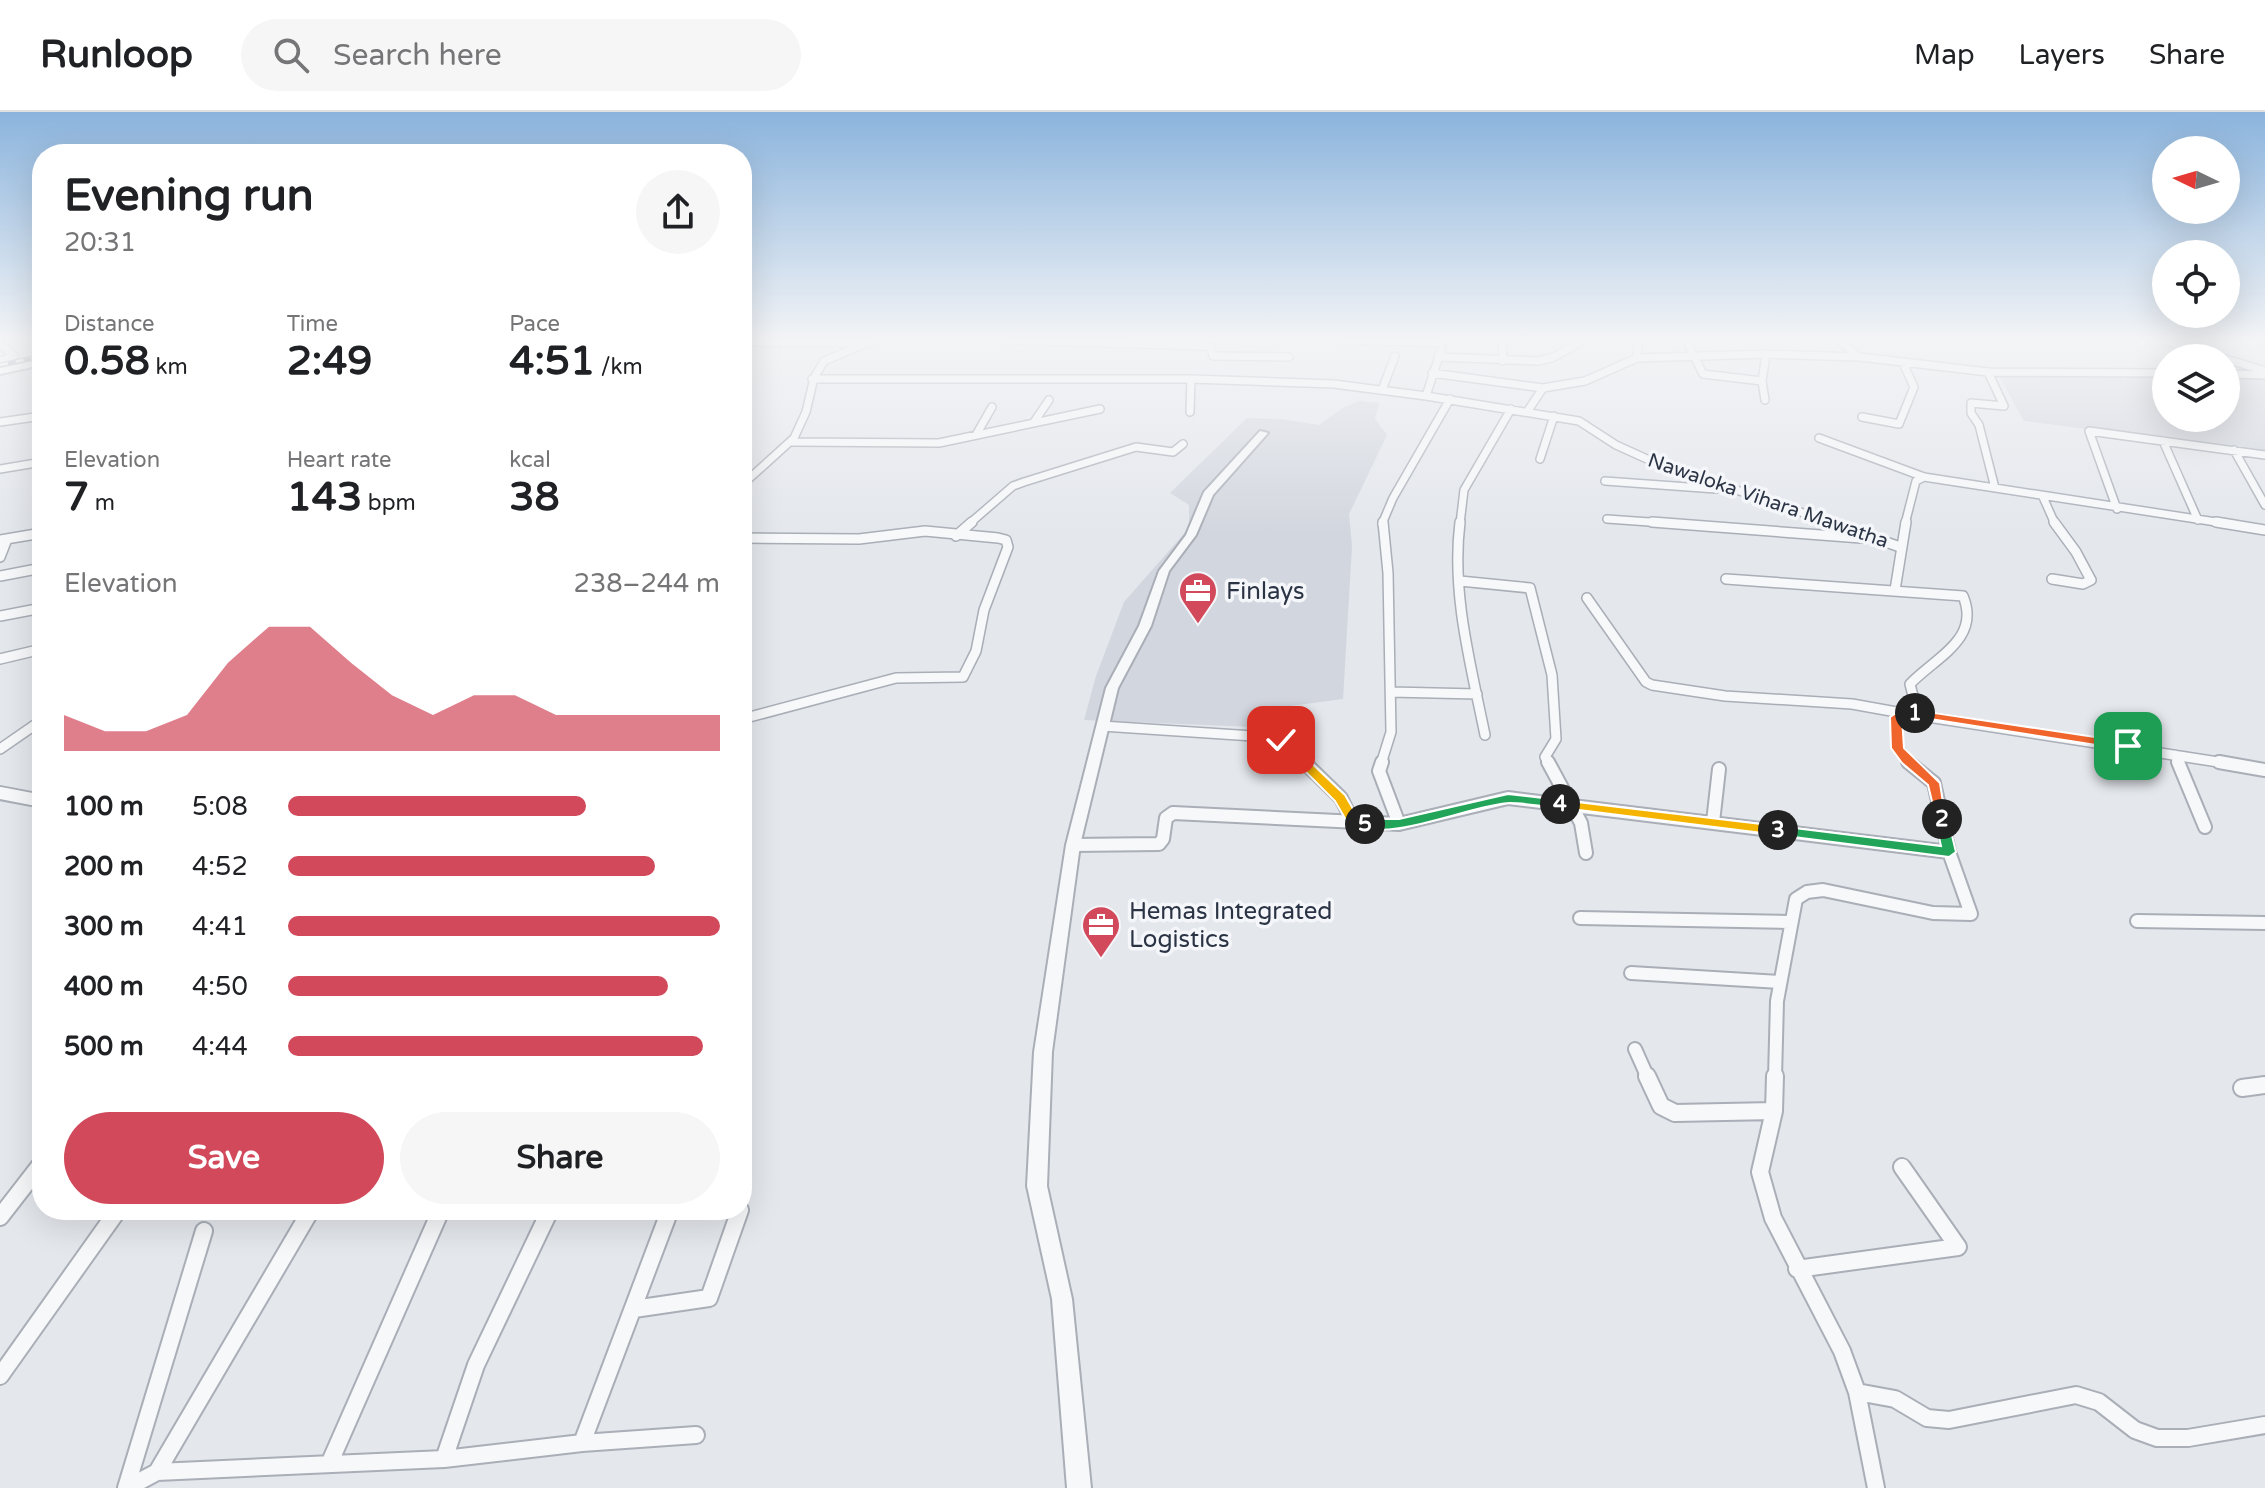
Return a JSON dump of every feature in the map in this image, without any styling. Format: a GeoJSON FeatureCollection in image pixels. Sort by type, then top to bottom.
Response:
{"type":"FeatureCollection","features":[{"type":"Feature","properties":{"kind":"street"},"geometry":{"type":"LineString","coordinates":[[752,474],[792,442],[808,404]]}},
{"type":"Feature","properties":{"kind":"street"},"geometry":{"type":"LineString","coordinates":[[1034,422],[1046,404]]}},
{"type":"Feature","properties":{"kind":"street"},"geometry":{"type":"LineString","coordinates":[[1190,404],[1190,412]]}},
{"type":"Feature","properties":{"kind":"street"},"geometry":{"type":"LineString","coordinates":[[1399,824],[1379,771],[1391,732],[1388,573],[1382,525],[1406,474],[1447,404]]}},
{"type":"Feature","properties":{"kind":"street","name":"Nawaloka Vihara Mawatha"},"geometry":{"type":"LineString","coordinates":[[1482,404],[1579,421],[1616,445],[1647,459],[1900,547],[1895,590],[1726,579]]}},
{"type":"Feature","properties":{"kind":"street"},"geometry":{"type":"LineString","coordinates":[[1527,412],[1532,404]]}},
{"type":"Feature","properties":{"kind":"street"},"geometry":{"type":"LineString","coordinates":[[1862,417],[1899,424],[1907,404]]}},
{"type":"Feature","properties":{"kind":"street"},"geometry":{"type":"LineString","coordinates":[[1971,404],[1971,413],[1979,425],[1995,488]]}},
{"type":"Feature","properties":{"kind":"street"},"geometry":{"type":"LineString","coordinates":[[1984,404],[2003,404]]}},
{"type":"Feature","properties":{"kind":"street"},"geometry":{"type":"LineString","coordinates":[[976,435],[992,407]]}},
{"type":"Feature","properties":{"kind":"street"},"geometry":{"type":"LineString","coordinates":[[792,442],[939,443],[1100,409]]}},
{"type":"Feature","properties":{"kind":"street"},"geometry":{"type":"LineString","coordinates":[[1485,735],[1466,641],[1457,547],[1464,490],[1511,409]]}},
{"type":"Feature","properties":{"kind":"street"},"geometry":{"type":"LineString","coordinates":[[1540,459],[1554,416]]}},
{"type":"Feature","properties":{"kind":"street"},"geometry":{"type":"LineString","coordinates":[[0,422],[32,417]]}},
{"type":"Feature","properties":{"kind":"street"},"geometry":{"type":"LineString","coordinates":[[2117,509],[2089,431],[2265,455]]}},
{"type":"Feature","properties":{"kind":"street"},"geometry":{"type":"LineString","coordinates":[[1079,1488],[1062,1299],[1037,1186],[1043,1052],[1073,845],[1112,688],[1145,626],[1164,571],[1191,535],[1208,494],[1263,433]]}},
{"type":"Feature","properties":{"kind":"street"},"geometry":{"type":"LineString","coordinates":[[1819,438],[1924,477],[2265,530]]}},
{"type":"Feature","properties":{"kind":"street"},"geometry":{"type":"LineString","coordinates":[[2163,441],[2198,520]]}},
{"type":"Feature","properties":{"kind":"street"},"geometry":{"type":"LineString","coordinates":[[956,536],[1013,486],[1136,447],[1173,452],[1183,444]]}},
{"type":"Feature","properties":{"kind":"street"},"geometry":{"type":"LineString","coordinates":[[2234,450],[2265,505]]}},
{"type":"Feature","properties":{"kind":"street"},"geometry":{"type":"LineString","coordinates":[[0,469],[32,464]]}},
{"type":"Feature","properties":{"kind":"street"},"geometry":{"type":"LineString","coordinates":[[1900,547],[1916,481],[1924,477]]}},
{"type":"Feature","properties":{"kind":"street"},"geometry":{"type":"LineString","coordinates":[[1605,481],[1730,489]]}},
{"type":"Feature","properties":{"kind":"street"},"geometry":{"type":"LineString","coordinates":[[2043,497],[2057,529],[2076,552],[2091,580],[2083,584],[2052,579]]}},
{"type":"Feature","properties":{"kind":"street"},"geometry":{"type":"LineString","coordinates":[[1607,519],[1879,539]]}},
{"type":"Feature","properties":{"kind":"street"},"geometry":{"type":"LineString","coordinates":[[752,538],[859,539],[925,531],[998,538],[1006,540],[1008,547],[984,610],[976,651],[963,677],[896,678],[752,716]]}},
{"type":"Feature","properties":{"kind":"street"},"geometry":{"type":"LineString","coordinates":[[0,557],[3,540],[32,535]]}},
{"type":"Feature","properties":{"kind":"street"},"geometry":{"type":"LineString","coordinates":[[0,576],[32,570]]}},
{"type":"Feature","properties":{"kind":"street"},"geometry":{"type":"LineString","coordinates":[[1460,581],[1530,588],[1552,675],[1556,739],[1545,757],[1581,823],[1586,853]]}},
{"type":"Feature","properties":{"kind":"street"},"geometry":{"type":"LineString","coordinates":[[1895,590],[1956,594],[1963,596],[1969,605],[1966,629],[1960,640],[1910,684],[1913,696],[1926,715]]}},
{"type":"Feature","properties":{"kind":"street"},"geometry":{"type":"LineString","coordinates":[[1587,598],[1646,682],[1656,687],[1724,696],[1843,702],[2265,770]]}},
{"type":"Feature","properties":{"kind":"street"},"geometry":{"type":"LineString","coordinates":[[0,616],[32,610]]}},
{"type":"Feature","properties":{"kind":"street"},"geometry":{"type":"LineString","coordinates":[[0,659],[32,651]]}},
{"type":"Feature","properties":{"kind":"street"},"geometry":{"type":"LineString","coordinates":[[1391,692],[1477,694]]}},
{"type":"Feature","properties":{"kind":"street"},"geometry":{"type":"LineString","coordinates":[[1876,1488],[1857,1392],[1842,1351],[1773,1218],[1760,1172],[1774,1111],[1780,982],[1796,899],[1807,892],[1823,890],[1933,913],[1971,914],[1949,852],[1934,783],[1906,760],[1898,748],[1896,717],[1902,713]]}},
{"type":"Feature","properties":{"kind":"street"},"geometry":{"type":"LineString","coordinates":[[1102,726],[1281,740],[1341,798],[1354,824]]}},
{"type":"Feature","properties":{"kind":"street"},"geometry":{"type":"LineString","coordinates":[[0,749],[32,727]]}},
{"type":"Feature","properties":{"kind":"street"},"geometry":{"type":"LineString","coordinates":[[2175,755],[2205,827]]}},
{"type":"Feature","properties":{"kind":"street"},"geometry":{"type":"LineString","coordinates":[[1713,822],[1719,769]]}},
{"type":"Feature","properties":{"kind":"street"},"geometry":{"type":"LineString","coordinates":[[0,793],[32,799]]}},
{"type":"Feature","properties":{"kind":"street"},"geometry":{"type":"LineString","coordinates":[[1073,845],[1159,844],[1163,839],[1166,818],[1173,813],[1399,824],[1508,798],[1949,852]]}},
{"type":"Feature","properties":{"kind":"street"},"geometry":{"type":"LineString","coordinates":[[1580,918],[1790,922]]}},
{"type":"Feature","properties":{"kind":"street"},"geometry":{"type":"LineString","coordinates":[[2137,921],[2265,923]]}},
{"type":"Feature","properties":{"kind":"street"},"geometry":{"type":"LineString","coordinates":[[1631,973],[1780,982]]}},
{"type":"Feature","properties":{"kind":"street"},"geometry":{"type":"LineString","coordinates":[[1635,1049],[1661,1106],[1675,1113],[1774,1111]]}},
{"type":"Feature","properties":{"kind":"street"},"geometry":{"type":"LineString","coordinates":[[2242,1088],[2265,1085]]}},
{"type":"Feature","properties":{"kind":"street"},"geometry":{"type":"LineString","coordinates":[[1797,1269],[1958,1247],[1902,1167]]}},
{"type":"Feature","properties":{"kind":"street"},"geometry":{"type":"LineString","coordinates":[[0,1217],[32,1176]]}},
{"type":"Feature","properties":{"kind":"street"},"geometry":{"type":"LineString","coordinates":[[0,1376],[111,1220]]}},
{"type":"Feature","properties":{"kind":"street"},"geometry":{"type":"LineString","coordinates":[[157,1472],[305,1220]]}},
{"type":"Feature","properties":{"kind":"street"},"geometry":{"type":"LineString","coordinates":[[330,1462],[437,1220]]}},
{"type":"Feature","properties":{"kind":"street"},"geometry":{"type":"LineString","coordinates":[[444,1459],[476,1365],[545,1220]]}},
{"type":"Feature","properties":{"kind":"street"},"geometry":{"type":"LineString","coordinates":[[582,1443],[666,1220]]}},
{"type":"Feature","properties":{"kind":"street"},"geometry":{"type":"LineString","coordinates":[[634,1309],[709,1298],[737,1220]]}},
{"type":"Feature","properties":{"kind":"street"},"geometry":{"type":"LineString","coordinates":[[126,1488],[204,1231]]}},
{"type":"Feature","properties":{"kind":"street"},"geometry":{"type":"LineString","coordinates":[[1857,1392],[1895,1399],[1927,1418],[1949,1420],[2076,1395],[2096,1398],[2143,1435],[2160,1439],[2265,1425]]}},
{"type":"Feature","properties":{"kind":"street"},"geometry":{"type":"LineString","coordinates":[[126,1488],[157,1472],[444,1459],[582,1443],[696,1435]]}},
{"type":"Feature","properties":{"kind":"shaded area"},"geometry":{"type":"Polygon","coordinates":[[[1352,404],[1379,404],[1375,419],[1387,435],[1349,514],[1352,546],[1343,699],[1290,706],[1276,728],[1084,720],[1096,676],[1124,602],[1189,528],[1189,505],[1170,493],[1247,418],[1319,425],[1352,404]]]}},
{"type":"Feature","properties":{"kind":"shaded area"},"geometry":{"type":"Polygon","coordinates":[[[2015,404],[2152,404],[2152,432],[2240,432],[2240,404],[2265,404],[2265,452],[2024,421],[2015,404]]]}},
{"type":"Feature","properties":{"kind":"place","name":"Finlays"},"geometry":{"type":"Point","coordinates":[1198,625]}},
{"type":"Feature","properties":{"kind":"place","name":"Hemas Integrated Logistics"},"geometry":{"type":"Point","coordinates":[1101,959]}},
{"type":"Feature","properties":{"kind":"route"},"geometry":{"type":"LineString","coordinates":[[1281,740],[1341,798],[1354,824],[1399,824],[1508,798],[1949,852],[1934,783],[1906,760],[1898,748],[1896,717],[1902,713],[2128,746]]}}]}
